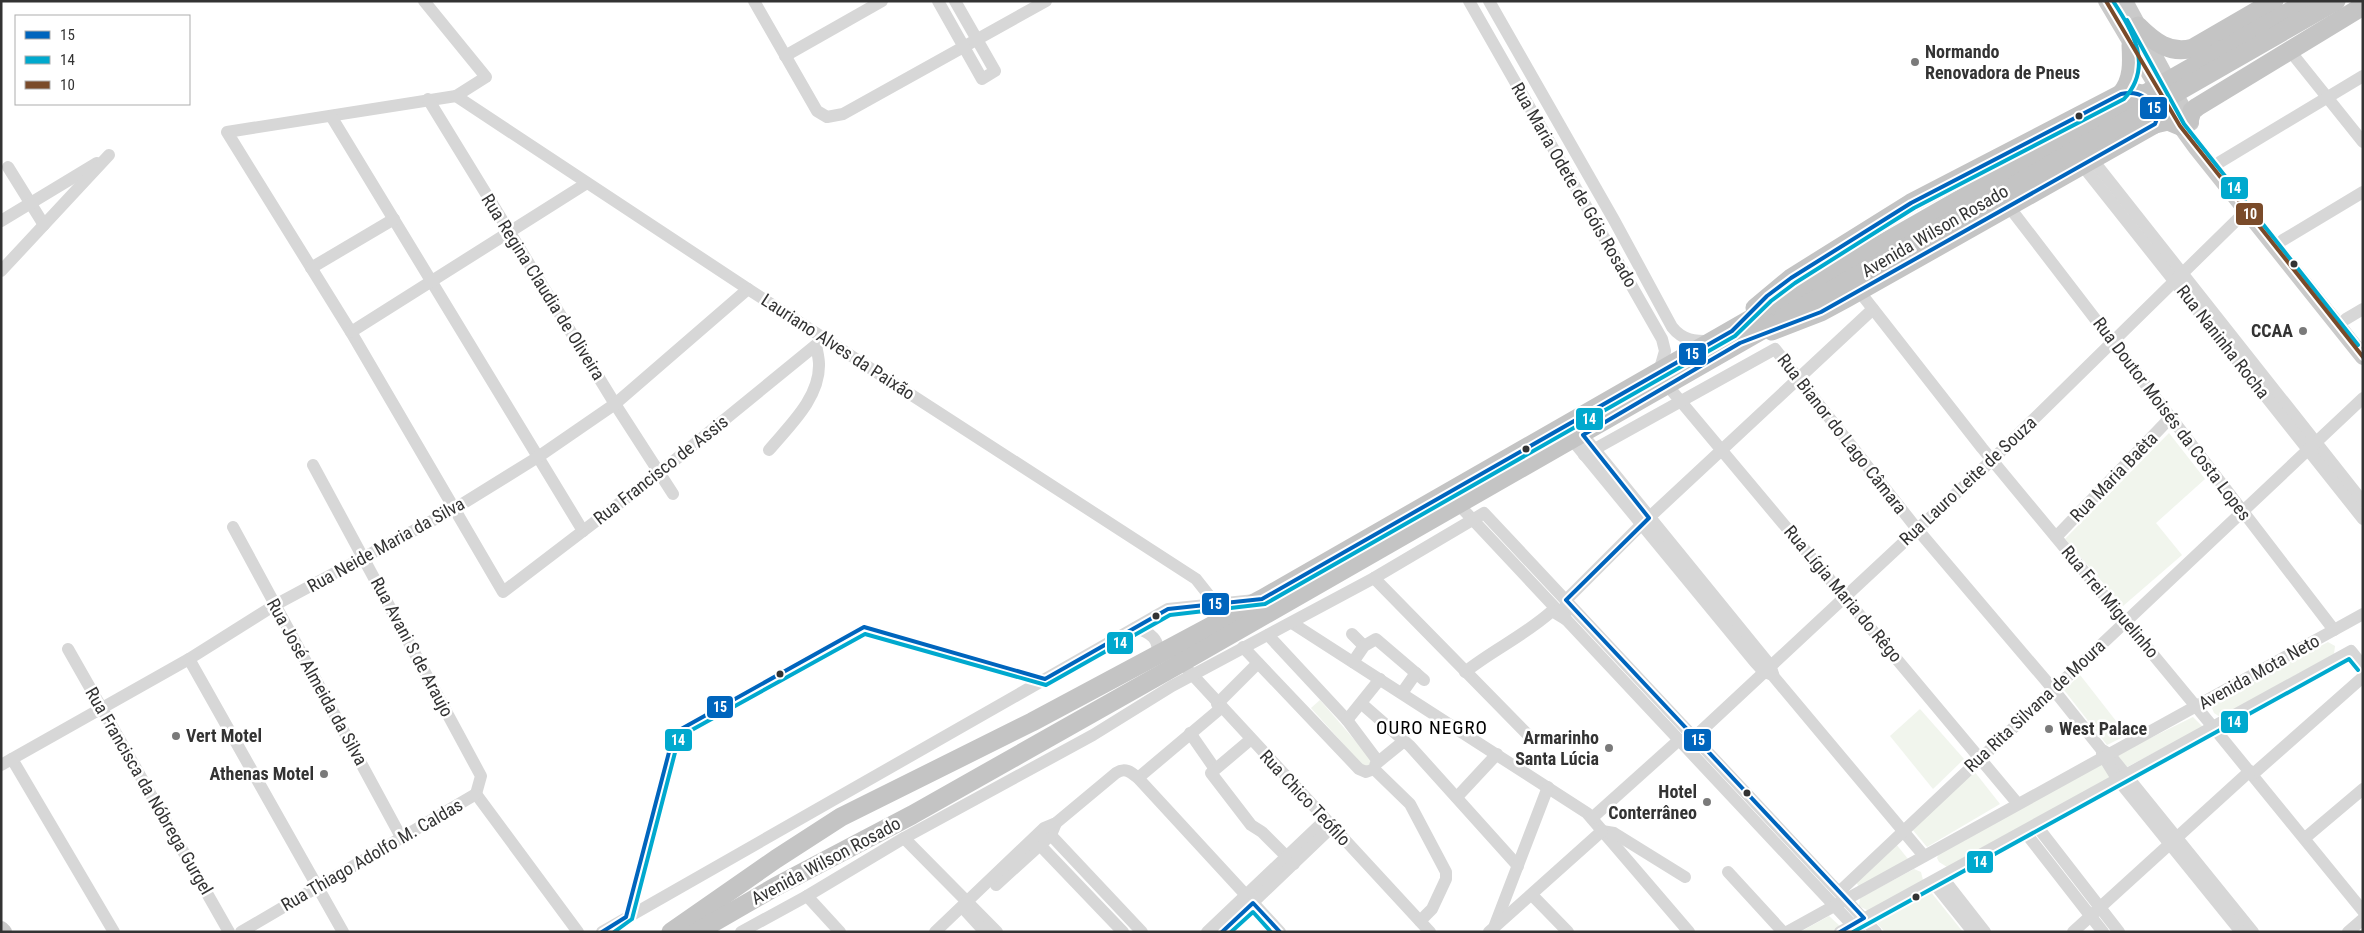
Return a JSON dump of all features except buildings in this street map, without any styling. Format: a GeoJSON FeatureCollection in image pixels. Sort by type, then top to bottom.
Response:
{"type":"FeatureCollection","features":[{"type":"Feature","properties":{"kind":"highway"},"geometry":{"type":"LineString","coordinates":[[2232,86],[2207,92],[2203,91],[2190,72],[2189,59],[2208,40],[2249,8],[2274,1]]}},
{"type":"Feature","properties":{"kind":"highway","name":"Avenida Wilson Rosado"},"geometry":{"type":"LineString","coordinates":[[671,932],[776,859],[841,818],[896,788],[1032,722],[1156,657],[1663,379],[2308,1]]}},
{"type":"Feature","properties":{"kind":"highway","name":"Avenida Wilson Rosado"},"geometry":{"type":"LineString","coordinates":[[1779,312],[2336,1]]}},
{"type":"Feature","properties":{"kind":"highway"},"geometry":{"type":"LineString","coordinates":[[1736,337],[1821,312],[2010,208],[2154,124],[2168,121],[2184,123],[2197,107],[2363,6]]}},
{"type":"Feature","properties":{"kind":"highway"},"geometry":{"type":"LineString","coordinates":[[2138,26],[2153,40],[2171,49],[2185,50],[2208,40]]}},
{"type":"Feature","properties":{"kind":"highway"},"geometry":{"type":"LineString","coordinates":[[2121,94],[2131,72],[2131,45]]}},
{"type":"Feature","properties":{"kind":"highway"},"geometry":{"type":"LineString","coordinates":[[1736,337],[1767,296],[1790,278],[1912,203],[2121,94],[2136,92],[2146,96],[2153,104],[2158,116],[2154,124]]}},
{"type":"Feature","properties":{"kind":"highway","name":"Avenida Wilson Rosado"},"geometry":{"type":"LineString","coordinates":[[697,932],[859,843],[1186,669],[1458,504],[1583,445],[1663,379],[1713,341],[1736,337]]}},
{"type":"Feature","properties":{"kind":"highway"},"geometry":{"type":"LineString","coordinates":[[896,788],[888,804],[891,814],[896,816],[912,815]]}},
{"type":"Feature","properties":{"kind":"highway"},"geometry":{"type":"LineString","coordinates":[[841,818],[851,816],[862,822],[863,831],[859,843]]}},
{"type":"Feature","properties":{"kind":"main road"},"geometry":{"type":"LineString","coordinates":[[2106,1],[2131,45],[2246,211],[2363,357]]}},
{"type":"Feature","properties":{"kind":"main road"},"geometry":{"type":"LineString","coordinates":[[2125,1],[2184,123],[2220,162],[2363,341]]}},
{"type":"Feature","properties":{"kind":"street"},"geometry":{"type":"LineString","coordinates":[[424,1],[486,76],[456,96],[227,132],[351,332],[454,509]]}},
{"type":"Feature","properties":{"kind":"street"},"geometry":{"type":"LineString","coordinates":[[754,1],[817,111],[822,116],[832,117],[843,114],[978,41],[1046,1]]}},
{"type":"Feature","properties":{"kind":"street"},"geometry":{"type":"LineString","coordinates":[[786,56],[882,1]]}},
{"type":"Feature","properties":{"kind":"street"},"geometry":{"type":"LineString","coordinates":[[938,1],[982,78],[995,71],[955,1]]}},
{"type":"Feature","properties":{"kind":"street","name":"Rua Maria Odete de Góis Rosado"},"geometry":{"type":"LineString","coordinates":[[1469,1],[1531,106],[1662,339],[1664,356],[1663,379]]}},
{"type":"Feature","properties":{"kind":"street","name":"Rua Maria Odete de Góis Rosado"},"geometry":{"type":"LineString","coordinates":[[1489,1],[1675,331],[1689,340],[1713,341]]}},
{"type":"Feature","properties":{"kind":"street"},"geometry":{"type":"LineString","coordinates":[[2290,51],[2363,142]]}},
{"type":"Feature","properties":{"kind":"street"},"geometry":{"type":"LineString","coordinates":[[2220,162],[2363,76]]}},
{"type":"Feature","properties":{"kind":"street"},"geometry":{"type":"LineString","coordinates":[[1531,106],[1525,88],[1530,84],[1535,87],[1549,112],[1557,120]]}},
{"type":"Feature","properties":{"kind":"street","name":"Lauriano Alves da Paixão"},"geometry":{"type":"LineString","coordinates":[[456,96],[748,289],[1196,579],[1215,603]]}},
{"type":"Feature","properties":{"kind":"street","name":"Rua Regina Claudia de Oliveira"},"geometry":{"type":"LineString","coordinates":[[428,99],[615,404],[673,494]]}},
{"type":"Feature","properties":{"kind":"street"},"geometry":{"type":"LineString","coordinates":[[331,116],[583,531]]}},
{"type":"Feature","properties":{"kind":"street"},"geometry":{"type":"LineString","coordinates":[[1,221],[109,155],[1,271]]}},
{"type":"Feature","properties":{"kind":"street","name":"Rua Naninha Rocha"},"geometry":{"type":"LineString","coordinates":[[2087,162],[2312,446],[2363,519]]}},
{"type":"Feature","properties":{"kind":"street"},"geometry":{"type":"LineString","coordinates":[[8,168],[44,225]]}},
{"type":"Feature","properties":{"kind":"street"},"geometry":{"type":"LineString","coordinates":[[1569,175],[1604,226],[1610,222],[1604,203]]}},
{"type":"Feature","properties":{"kind":"street"},"geometry":{"type":"LineString","coordinates":[[351,332],[588,183]]}},
{"type":"Feature","properties":{"kind":"street"},"geometry":{"type":"LineString","coordinates":[[2283,240],[2363,192]]}},
{"type":"Feature","properties":{"kind":"street","name":"Rua Doutor Moisés da Costa Lopes"},"geometry":{"type":"LineString","coordinates":[[2010,208],[2334,630]]}},
{"type":"Feature","properties":{"kind":"street","name":"Rua Lauro Leite de Souza"},"geometry":{"type":"LineString","coordinates":[[1592,818],[1769,671],[1845,596],[1992,460],[2246,211]]}},
{"type":"Feature","properties":{"kind":"street"},"geometry":{"type":"LineString","coordinates":[[311,268],[394,219]]}},
{"type":"Feature","properties":{"kind":"street","name":"Rua Neide Maria da Silva"},"geometry":{"type":"LineString","coordinates":[[7,762],[189,659],[275,605],[454,509],[538,457],[615,404],[748,289]]}},
{"type":"Feature","properties":{"kind":"street","name":"Rua Frei Miguelinho"},"geometry":{"type":"LineString","coordinates":[[1859,291],[1992,460],[2305,838],[2363,912]]}},
{"type":"Feature","properties":{"kind":"street"},"geometry":{"type":"LineString","coordinates":[[1565,619],[1566,600],[1645,521],[1873,308]]}},
{"type":"Feature","properties":{"kind":"street"},"geometry":{"type":"LineString","coordinates":[[2346,319],[2363,309]]}},
{"type":"Feature","properties":{"kind":"street","name":"Rua Francisco de Assis"},"geometry":{"type":"LineString","coordinates":[[454,509],[503,592],[659,473],[816,345],[819,364],[816,385],[804,407],[769,450]]}},
{"type":"Feature","properties":{"kind":"street","name":"Rua Bianor do Lago Câmara"},"geometry":{"type":"LineString","coordinates":[[1680,401],[1775,349],[1917,529],[2053,689],[2233,914],[2253,932]]}},
{"type":"Feature","properties":{"kind":"street","name":"Rua Lígia Maria do Rêgo"},"geometry":{"type":"LineString","coordinates":[[1663,379],[2018,804]]}},
{"type":"Feature","properties":{"kind":"street","name":"Rua Rita Silvana de Moura"},"geometry":{"type":"LineString","coordinates":[[1840,899],[1903,831],[2363,398]]}},
{"type":"Feature","properties":{"kind":"street"},"geometry":{"type":"LineString","coordinates":[[1680,401],[1583,445],[1924,856]]}},
{"type":"Feature","properties":{"kind":"street","name":"Rua Maria Baêta"},"geometry":{"type":"LineString","coordinates":[[2056,537],[2171,417]]}},
{"type":"Feature","properties":{"kind":"street","name":"Rua Naninha Rocha"},"geometry":{"type":"LineString","coordinates":[[2312,446],[2363,502]]}},
{"type":"Feature","properties":{"kind":"street","name":"Rua Avani S de Araujo"},"geometry":{"type":"LineString","coordinates":[[313,466],[481,776],[476,794]]}},
{"type":"Feature","properties":{"kind":"street"},"geometry":{"type":"LineString","coordinates":[[1458,504],[1565,619],[1646,696]]}},
{"type":"Feature","properties":{"kind":"street"},"geometry":{"type":"LineString","coordinates":[[741,932],[807,896],[902,839],[1093,735],[1186,669],[1243,647],[1292,623],[1374,578],[1484,513],[1566,600],[1686,741],[1840,899],[1859,925],[1876,932]]}},
{"type":"Feature","properties":{"kind":"street","name":"Rua José Almeida da Silva"},"geometry":{"type":"LineString","coordinates":[[233,527],[401,837]]}},
{"type":"Feature","properties":{"kind":"street"},"geometry":{"type":"LineString","coordinates":[[1374,578],[1531,738]]}},
{"type":"Feature","properties":{"kind":"street"},"geometry":{"type":"LineString","coordinates":[[602,932],[1168,609],[1262,599]]}},
{"type":"Feature","properties":{"kind":"street"},"geometry":{"type":"LineString","coordinates":[[1465,672],[1483,658],[1532,629],[1552,611],[1565,619]]}},
{"type":"Feature","properties":{"kind":"street","name":"Avenida Mota Neto"},"geometry":{"type":"LineString","coordinates":[[1785,932],[1840,899],[1924,856],[2104,754],[2196,706],[2363,614]]}},
{"type":"Feature","properties":{"kind":"street"},"geometry":{"type":"LineString","coordinates":[[1292,623],[1587,813],[1689,932]]}},
{"type":"Feature","properties":{"kind":"street"},"geometry":{"type":"LineString","coordinates":[[1135,628],[1144,630],[1158,642],[1159,649],[1156,657]]}},
{"type":"Feature","properties":{"kind":"street"},"geometry":{"type":"LineString","coordinates":[[1352,634],[1364,646]]}},
{"type":"Feature","properties":{"kind":"street"},"geometry":{"type":"LineString","coordinates":[[1268,635],[1347,720],[1373,752],[1376,766],[1410,804],[1446,872],[1446,879],[1432,909],[1420,921]]}},
{"type":"Feature","properties":{"kind":"street"},"geometry":{"type":"LineString","coordinates":[[1353,662],[1364,646],[1373,639],[1380,640],[1420,676],[1402,693]]}},
{"type":"Feature","properties":{"kind":"street"},"geometry":{"type":"LineString","coordinates":[[1243,647],[1359,769],[1366,772],[1404,742]]}},
{"type":"Feature","properties":{"kind":"street","name":"Rua Francisca da Nóbrega Gurgel"},"geometry":{"type":"LineString","coordinates":[[68,650],[229,932]]}},
{"type":"Feature","properties":{"kind":"street","name":"Avenida Mota Neto"},"geometry":{"type":"LineString","coordinates":[[1840,932],[1859,925],[2030,828],[2351,651],[2363,666]]}},
{"type":"Feature","properties":{"kind":"street"},"geometry":{"type":"LineString","coordinates":[[189,659],[343,932]]}},
{"type":"Feature","properties":{"kind":"street"},"geometry":{"type":"LineString","coordinates":[[1138,778],[1219,706],[1258,663]]}},
{"type":"Feature","properties":{"kind":"street","name":"Rua Chico Teófilo"},"geometry":{"type":"LineString","coordinates":[[1186,669],[1430,932]]}},
{"type":"Feature","properties":{"kind":"street"},"geometry":{"type":"LineString","coordinates":[[2085,932],[2252,774],[2363,677]]}},
{"type":"Feature","properties":{"kind":"street"},"geometry":{"type":"LineString","coordinates":[[1347,720],[1362,704],[1380,679]]}},
{"type":"Feature","properties":{"kind":"street"},"geometry":{"type":"LineString","coordinates":[[1362,704],[1404,742],[1457,797],[1518,866]]}},
{"type":"Feature","properties":{"kind":"street"},"geometry":{"type":"LineString","coordinates":[[1190,733],[1215,769]]}},
{"type":"Feature","properties":{"kind":"street"},"geometry":{"type":"LineString","coordinates":[[1250,740],[1210,773],[1251,824],[1290,860]]}},
{"type":"Feature","properties":{"kind":"street"},"geometry":{"type":"LineString","coordinates":[[1457,797],[1497,754]]}},
{"type":"Feature","properties":{"kind":"street"},"geometry":{"type":"LineString","coordinates":[[7,762],[114,932]]}},
{"type":"Feature","properties":{"kind":"street"},"geometry":{"type":"LineString","coordinates":[[935,932],[967,907],[1050,829],[1120,771],[1131,772],[1138,778],[1280,932]]}},
{"type":"Feature","properties":{"kind":"street"},"geometry":{"type":"LineString","coordinates":[[1491,930],[1548,787]]}},
{"type":"Feature","properties":{"kind":"street"},"geometry":{"type":"LineString","coordinates":[[2305,838],[2363,789]]}},
{"type":"Feature","properties":{"kind":"street"},"geometry":{"type":"LineString","coordinates":[[476,794],[578,932]]}},
{"type":"Feature","properties":{"kind":"street","name":"Rua Thiago Adolfo M. Caldas"},"geometry":{"type":"LineString","coordinates":[[241,932],[476,794]]}},
{"type":"Feature","properties":{"kind":"street"},"geometry":{"type":"LineString","coordinates":[[1222,932],[1250,899],[1329,823]]}},
{"type":"Feature","properties":{"kind":"street"},"geometry":{"type":"LineString","coordinates":[[2030,828],[2099,918],[2119,932]]}},
{"type":"Feature","properties":{"kind":"street"},"geometry":{"type":"LineString","coordinates":[[1050,829],[1142,932]]}},
{"type":"Feature","properties":{"kind":"street"},"geometry":{"type":"LineString","coordinates":[[1602,831],[1614,833],[1685,877]]}},
{"type":"Feature","properties":{"kind":"street"},"geometry":{"type":"LineString","coordinates":[[1491,930],[1602,831]]}},
{"type":"Feature","properties":{"kind":"street"},"geometry":{"type":"LineString","coordinates":[[902,839],[967,907],[997,932]]}},
{"type":"Feature","properties":{"kind":"street"},"geometry":{"type":"LineString","coordinates":[[1037,841],[1123,932]]}},
{"type":"Feature","properties":{"kind":"street"},"geometry":{"type":"LineString","coordinates":[[1728,872],[1785,932]]}},
{"type":"Feature","properties":{"kind":"street"},"geometry":{"type":"LineString","coordinates":[[1938,880],[1973,932]]}},
{"type":"Feature","properties":{"kind":"street"},"geometry":{"type":"LineString","coordinates":[[1938,880],[1985,932]]}},
{"type":"Feature","properties":{"kind":"street"},"geometry":{"type":"LineString","coordinates":[[1532,895],[1568,932]]}},
{"type":"Feature","properties":{"kind":"street"},"geometry":{"type":"LineString","coordinates":[[807,896],[840,932]]}},
{"type":"Feature","properties":{"kind":"street"},"geometry":{"type":"LineString","coordinates":[[1207,932],[1250,899]]}},
{"type":"Feature","properties":{"kind":"street"},"geometry":{"type":"LineString","coordinates":[[948,932],[967,907]]}},
{"type":"Feature","properties":{"kind":"street"},"geometry":{"type":"LineString","coordinates":[[967,907],[984,932]]}},
{"type":"Feature","properties":{"kind":"street","name":"Rua Bianor do Lago Câmara"},"geometry":{"type":"LineString","coordinates":[[2233,914],[2241,932]]}},
{"type":"Feature","properties":{"kind":"street"},"geometry":{"type":"LineString","coordinates":[[2073,932],[2099,918]]}},
{"type":"Feature","properties":{"kind":"street"},"geometry":{"type":"LineString","coordinates":[[2348,932],[2363,919]]}},
{"type":"Feature","properties":{"kind":"shaded area"},"geometry":{"type":"Polygon","coordinates":[[[2169,433],[2205,479],[2156,523],[2182,555],[2123,606],[2065,539],[2169,433]]]}},
{"type":"Feature","properties":{"kind":"shaded area"},"geometry":{"type":"Polygon","coordinates":[[[2328,642],[2335,646],[2334,654],[2220,717],[2214,713],[2212,708],[2214,703],[2328,642]]]}},
{"type":"Feature","properties":{"kind":"shaded area"},"geometry":{"type":"Polygon","coordinates":[[[2080,675],[2127,735],[2107,745],[2064,690],[2080,675]]]}},
{"type":"Feature","properties":{"kind":"shaded area"},"geometry":{"type":"Polygon","coordinates":[[[1320,700],[1371,759],[1370,764],[1364,767],[1311,708],[1320,700]]]}},
{"type":"Feature","properties":{"kind":"shaded area"},"geometry":{"type":"Polygon","coordinates":[[[1920,709],[1964,759],[1933,789],[1890,736],[1920,709]]]}},
{"type":"Feature","properties":{"kind":"shaded area"},"geometry":{"type":"Polygon","coordinates":[[[2193,717],[2203,727],[2127,767],[2116,755],[2193,717]]]}},
{"type":"Feature","properties":{"kind":"shaded area"},"geometry":{"type":"Polygon","coordinates":[[[2100,764],[2107,767],[2111,777],[1947,867],[1939,862],[1937,858],[1939,853],[2100,764]]]}},
{"type":"Feature","properties":{"kind":"shaded area"},"geometry":{"type":"Polygon","coordinates":[[[1974,771],[2000,804],[1927,847],[1912,829],[1974,771]]]}},
{"type":"Feature","properties":{"kind":"shaded area"},"geometry":{"type":"Polygon","coordinates":[[[1896,844],[1908,859],[1859,887],[1856,882],[1896,844]]]}},
{"type":"Feature","properties":{"kind":"shaded area"},"geometry":{"type":"Polygon","coordinates":[[[1914,869],[1921,872],[1923,880],[1869,911],[1859,906],[1860,898],[1914,869]]]}},
{"type":"Feature","properties":{"kind":"shaded area"},"geometry":{"type":"Polygon","coordinates":[[[1930,891],[1963,932],[1885,932],[1875,921],[1930,891]]]}},
{"type":"Feature","properties":{"kind":"shaded area"},"geometry":{"type":"Polygon","coordinates":[[[1829,916],[1841,927],[1832,932],[1800,932],[1829,916]]]}},
{"type":"Feature","properties":{"kind":"transit line","name":"10"},"geometry":{"type":"LineString","coordinates":[[2106,1],[2180,126],[2363,357]]}},
{"type":"Feature","properties":{"kind":"transit line","name":"14"},"geometry":{"type":"LineString","coordinates":[[614,932],[632,919],[679,737],[865,634],[1046,685],[1170,615],[1265,604],[1735,336],[1771,301],[1795,283],[1914,208],[2124,99],[2133,87],[2138,74],[2139,62],[2133,37],[2113,1]]}},
{"type":"Feature","properties":{"kind":"transit line","name":"14"},"geometry":{"type":"LineString","coordinates":[[2127,20],[2184,124],[2358,345]]}},
{"type":"Feature","properties":{"kind":"transit line","name":"15"},"geometry":{"type":"LineString","coordinates":[[602,932],[626,917],[674,733],[864,627],[1045,679],[1168,609],[1262,599],[1732,331],[1767,296],[1791,278],[1911,203],[2121,94],[2134,93],[2144,97],[2152,105],[2158,116],[2155,124],[1821,312],[1740,343],[1583,435],[1649,518],[1566,600],[1864,918],[1840,932]]}},
{"type":"Feature","properties":{"kind":"transit line","name":"14"},"geometry":{"type":"LineString","coordinates":[[1853,932],[2349,659],[2358,670]]}},
{"type":"Feature","properties":{"kind":"transit line","name":"15"},"geometry":{"type":"LineString","coordinates":[[1222,932],[1253,903],[1280,932]]}},
{"type":"Feature","properties":{"kind":"transit line","name":"14"},"geometry":{"type":"LineString","coordinates":[[1231,932],[1253,912],[1271,932]]}},
{"type":"Feature","properties":{"kind":"place","name":"Normando Renovadora de Pneus"},"geometry":{"type":"Point","coordinates":[1915,62]}},
{"type":"Feature","properties":{"kind":"place","name":"CCAA"},"geometry":{"type":"Point","coordinates":[2303,331]}},
{"type":"Feature","properties":{"kind":"place","name":"West Palace"},"geometry":{"type":"Point","coordinates":[2049,729]}},
{"type":"Feature","properties":{"kind":"place","name":"Vert Motel"},"geometry":{"type":"Point","coordinates":[176,736]}},
{"type":"Feature","properties":{"kind":"place","name":"Armarinho Santa Lúcia"},"geometry":{"type":"Point","coordinates":[1609,748]}},
{"type":"Feature","properties":{"kind":"place","name":"Athenas Motel"},"geometry":{"type":"Point","coordinates":[324,774]}},
{"type":"Feature","properties":{"kind":"place","name":"Hotel Conterrâneo"},"geometry":{"type":"Point","coordinates":[1707,802]}},
{"type":"Feature","properties":{"kind":"district","name":"OURO NEGRO"},"geometry":{"type":"Point","coordinates":[1432,727]}}]}
